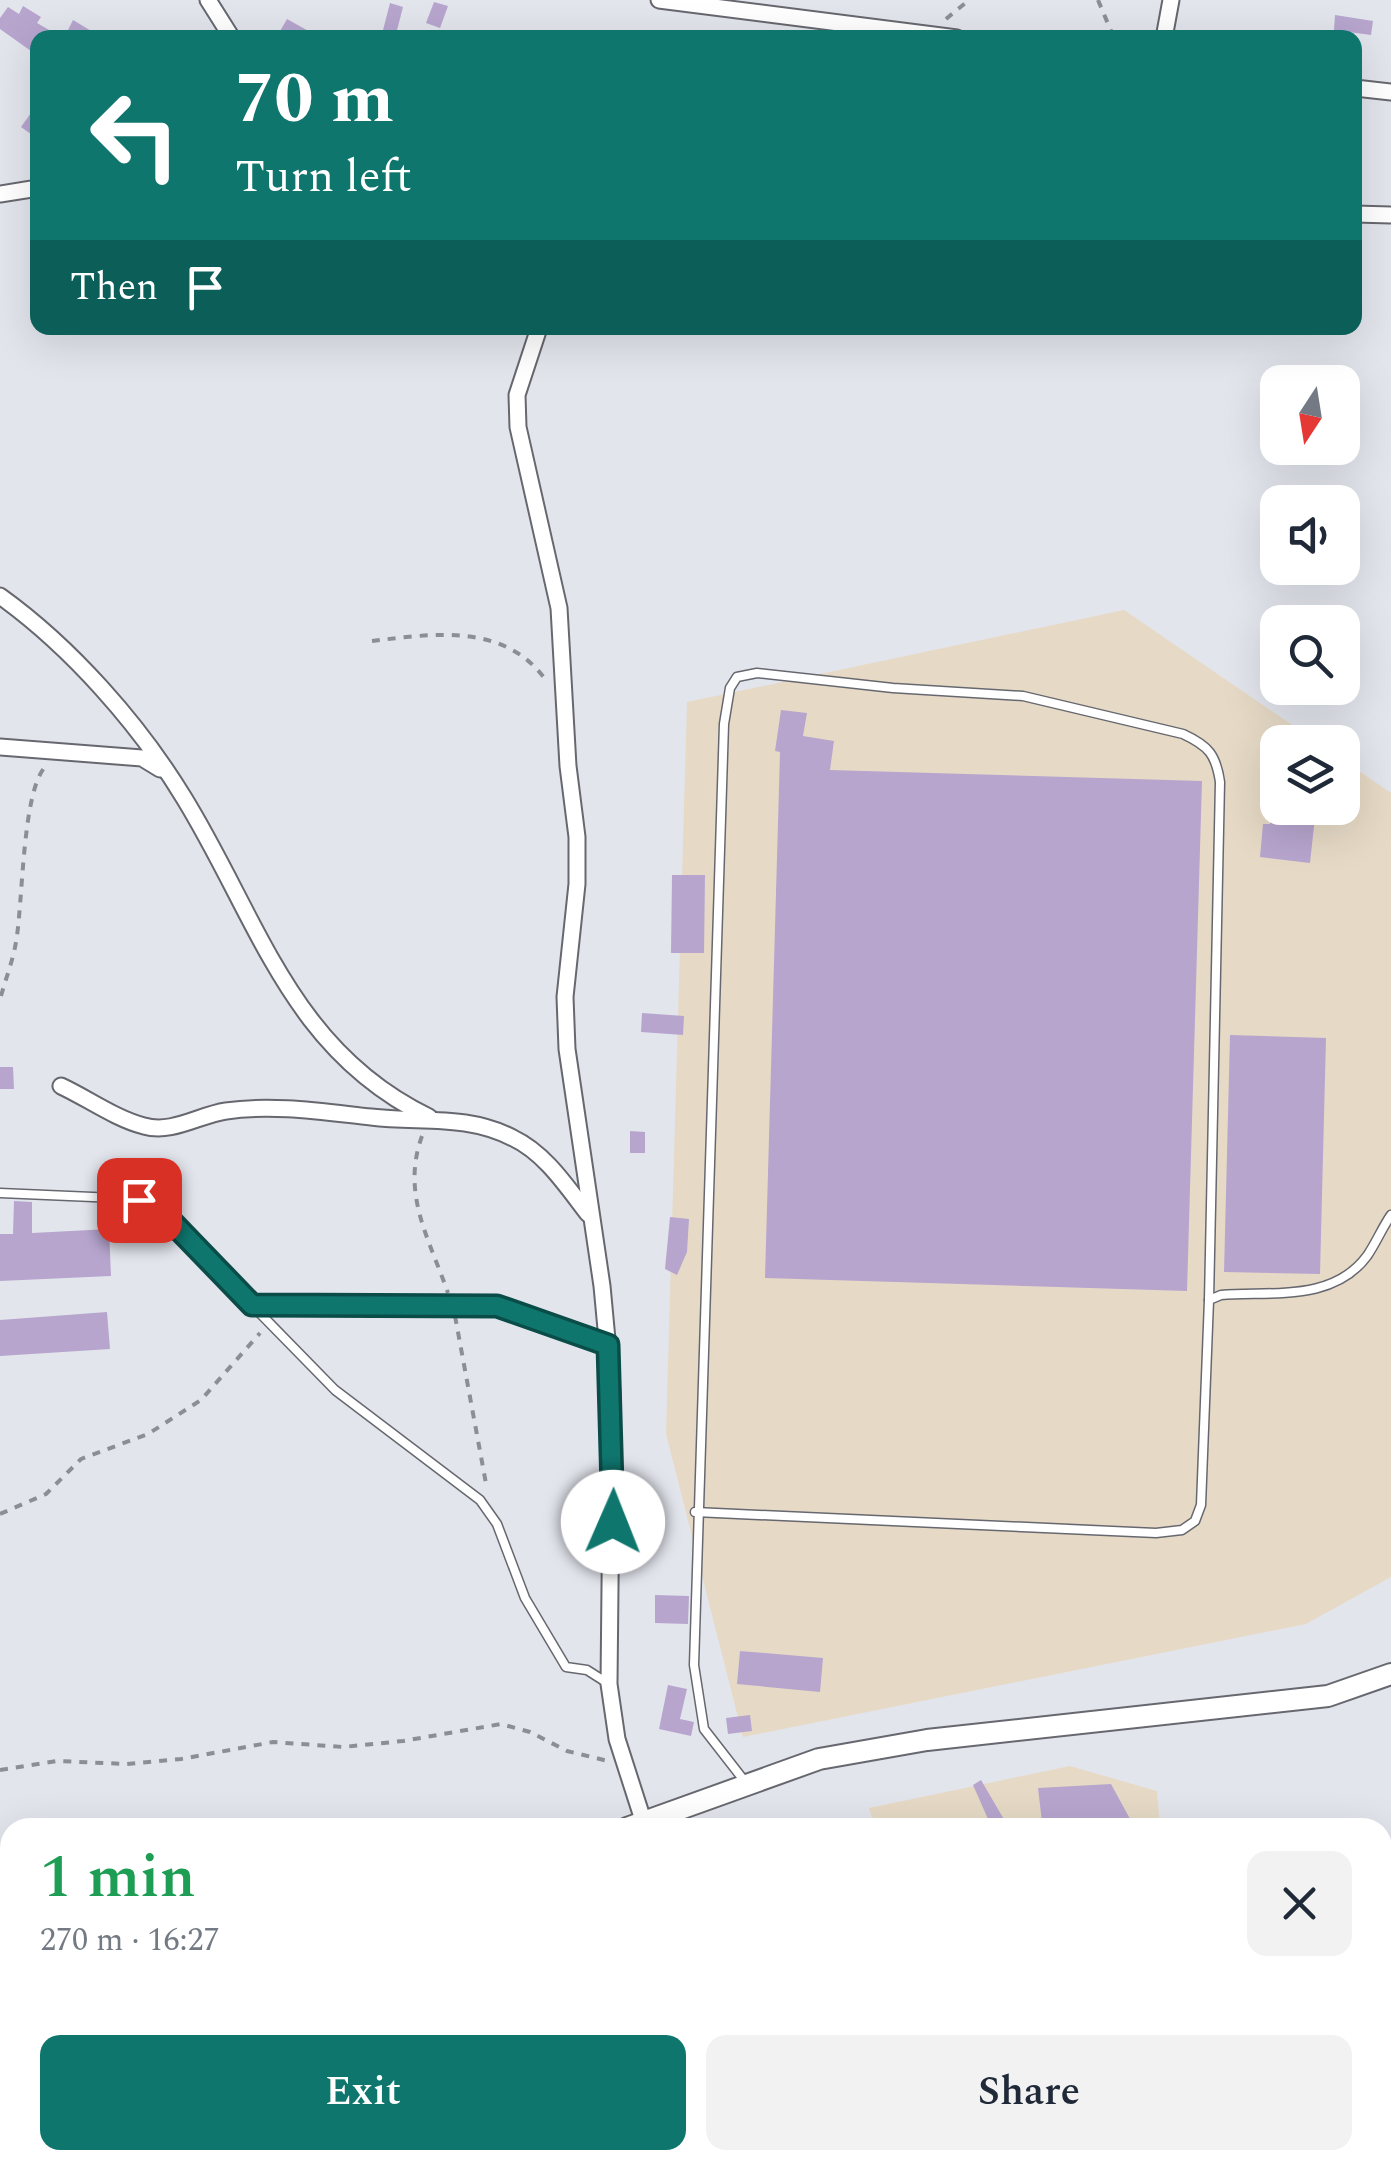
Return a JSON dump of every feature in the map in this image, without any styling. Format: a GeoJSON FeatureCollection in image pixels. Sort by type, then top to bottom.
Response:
{"type":"FeatureCollection","features":[{"type":"Feature","properties":{"kind":"street"},"geometry":{"type":"LineString","coordinates":[[208,0],[227,30]]}},
{"type":"Feature","properties":{"kind":"street"},"geometry":{"type":"LineString","coordinates":[[659,0],[896,30]]}},
{"type":"Feature","properties":{"kind":"street"},"geometry":{"type":"LineString","coordinates":[[1165,30],[1171,0]]}},
{"type":"Feature","properties":{"kind":"street"},"geometry":{"type":"LineString","coordinates":[[1362,89],[1391,92]]}},
{"type":"Feature","properties":{"kind":"street"},"geometry":{"type":"LineString","coordinates":[[0,194],[30,189]]}},
{"type":"Feature","properties":{"kind":"street"},"geometry":{"type":"LineString","coordinates":[[1362,214],[1391,216]]}},
{"type":"Feature","properties":{"kind":"street"},"geometry":{"type":"LineString","coordinates":[[537,335],[518,395],[518,427],[556,581],[577,837],[577,884],[565,997],[567,1048],[608,1345],[614,1472],[608,1684],[634,1818]]}},
{"type":"Feature","properties":{"kind":"street"},"geometry":{"type":"LineString","coordinates":[[0,596],[46,634],[171,778],[294,1002],[323,1038],[380,1090],[429,1117]]}},
{"type":"Feature","properties":{"kind":"street"},"geometry":{"type":"LineString","coordinates":[[0,746],[142,758],[171,778]]}},
{"type":"Feature","properties":{"kind":"street"},"geometry":{"type":"LineString","coordinates":[[61,1086],[144,1126],[168,1128],[226,1111],[278,1109],[376,1118],[429,1117],[490,1128],[516,1139],[539,1156],[590,1217]]}},
{"type":"Feature","properties":{"kind":"street"},"geometry":{"type":"LineString","coordinates":[[651,1818],[819,1758],[927,1740],[1328,1696],[1391,1674]]}},
{"type":"Feature","properties":{"kind":"lane"},"geometry":{"type":"LineString","coordinates":[[695,1512],[1092,1532],[1182,1530],[1194,1521],[1201,1505],[1209,1300],[1220,782],[1216,757],[1204,744],[1183,734],[1023,696],[745,673],[730,688],[724,724],[695,1512],[694,1665],[704,1729],[746,1783]]}},
{"type":"Feature","properties":{"kind":"lane"},"geometry":{"type":"LineString","coordinates":[[0,1193],[153,1204],[334,1390],[454,1477],[491,1512],[515,1578],[566,1667],[587,1670],[608,1684]]}},
{"type":"Feature","properties":{"kind":"lane"},"geometry":{"type":"LineString","coordinates":[[1209,1300],[1220,1295],[1326,1288],[1348,1278],[1391,1215]]}},
{"type":"Feature","properties":{"kind":"lane"},"geometry":{"type":"LineString","coordinates":[[252,1305],[453,1305],[518,1311],[608,1345]]}},
{"type":"Feature","properties":{"kind":"path"},"geometry":{"type":"LineString","coordinates":[[933,30],[970,0]]}},
{"type":"Feature","properties":{"kind":"path"},"geometry":{"type":"LineString","coordinates":[[1098,0],[1111,30]]}},
{"type":"Feature","properties":{"kind":"path"},"geometry":{"type":"LineString","coordinates":[[372,641],[444,632],[472,635],[518,654],[539,671],[563,703]]}},
{"type":"Feature","properties":{"kind":"path"},"geometry":{"type":"LineString","coordinates":[[1,996],[16,944],[35,779],[62,754]]}},
{"type":"Feature","properties":{"kind":"path"},"geometry":{"type":"LineString","coordinates":[[429,1117],[414,1164],[412,1195],[453,1305],[491,1512]]}},
{"type":"Feature","properties":{"kind":"path"},"geometry":{"type":"LineString","coordinates":[[0,1514],[46,1494],[88,1454],[148,1434],[215,1390],[270,1321]]}},
{"type":"Feature","properties":{"kind":"path"},"geometry":{"type":"LineString","coordinates":[[0,1770],[57,1761],[166,1761],[274,1742],[343,1747],[501,1724],[530,1732],[567,1750],[626,1765]]}},
{"type":"Feature","properties":{"kind":"shaded area"},"geometry":{"type":"Polygon","coordinates":[[[1124,610],[1292,725],[1260,725],[1260,825],[1360,825],[1360,772],[1391,793],[1391,1577],[1306,1624],[743,1737],[666,1434],[687,702],[1124,610]]]}},
{"type":"Feature","properties":{"kind":"shaded area"},"geometry":{"type":"Polygon","coordinates":[[[1070,1766],[1157,1791],[1159,1818],[872,1818],[869,1808],[1070,1766]]]}},
{"type":"Feature","properties":{"kind":"building"},"geometry":{"type":"Polygon","coordinates":[[[434,2],[448,6],[440,28],[426,23],[434,2]]]}},
{"type":"Feature","properties":{"kind":"building"},"geometry":{"type":"Polygon","coordinates":[[[390,3],[403,7],[397,30],[383,30],[390,3]]]}},
{"type":"Feature","properties":{"kind":"building"},"geometry":{"type":"Polygon","coordinates":[[[23,6],[41,17],[37,23],[49,30],[30,30],[30,50],[0,29],[0,18],[8,7],[19,14],[23,6]]]}},
{"type":"Feature","properties":{"kind":"building"},"geometry":{"type":"Polygon","coordinates":[[[1335,15],[1373,21],[1371,35],[1362,34],[1362,30],[1334,30],[1335,15]]]}},
{"type":"Feature","properties":{"kind":"building"},"geometry":{"type":"Polygon","coordinates":[[[287,19],[307,30],[281,30],[287,19]]]}},
{"type":"Feature","properties":{"kind":"building"},"geometry":{"type":"Polygon","coordinates":[[[73,20],[90,30],[68,30],[73,20]]]}},
{"type":"Feature","properties":{"kind":"building"},"geometry":{"type":"Polygon","coordinates":[[[30,114],[30,133],[21,127],[30,114]]]}},
{"type":"Feature","properties":{"kind":"building"},"geometry":{"type":"Polygon","coordinates":[[[781,710],[807,713],[803,736],[834,741],[830,770],[1202,781],[1187,1291],[765,1278],[780,752],[775,751],[781,710]]]}},
{"type":"Feature","properties":{"kind":"building"},"geometry":{"type":"Polygon","coordinates":[[[1263,825],[1314,825],[1310,863],[1260,857],[1263,825]]]}},
{"type":"Feature","properties":{"kind":"building"},"geometry":{"type":"Polygon","coordinates":[[[672,875],[705,875],[704,953],[671,953],[672,875]]]}},
{"type":"Feature","properties":{"kind":"building"},"geometry":{"type":"Polygon","coordinates":[[[642,1013],[684,1016],[683,1035],[641,1032],[642,1013]]]}},
{"type":"Feature","properties":{"kind":"building"},"geometry":{"type":"Polygon","coordinates":[[[1230,1035],[1326,1038],[1320,1274],[1224,1272],[1230,1035]]]}},
{"type":"Feature","properties":{"kind":"building"},"geometry":{"type":"Polygon","coordinates":[[[0,1067],[13,1067],[14,1089],[0,1089],[0,1067]]]}},
{"type":"Feature","properties":{"kind":"building"},"geometry":{"type":"Polygon","coordinates":[[[630,1131],[645,1132],[645,1153],[630,1153],[630,1131]]]}},
{"type":"Feature","properties":{"kind":"building"},"geometry":{"type":"Polygon","coordinates":[[[14,1201],[32,1202],[32,1233],[109,1229],[111,1276],[0,1281],[0,1234],[13,1234],[14,1201]]]}},
{"type":"Feature","properties":{"kind":"building"},"geometry":{"type":"Polygon","coordinates":[[[670,1217],[689,1219],[687,1252],[677,1275],[665,1269],[670,1217]]]}},
{"type":"Feature","properties":{"kind":"building"},"geometry":{"type":"Polygon","coordinates":[[[107,1312],[110,1349],[0,1356],[0,1320],[107,1312]]]}},
{"type":"Feature","properties":{"kind":"building"},"geometry":{"type":"Polygon","coordinates":[[[655,1595],[689,1596],[688,1624],[655,1623],[655,1595]]]}},
{"type":"Feature","properties":{"kind":"building"},"geometry":{"type":"Polygon","coordinates":[[[740,1651],[823,1658],[820,1692],[737,1684],[740,1651]]]}},
{"type":"Feature","properties":{"kind":"building"},"geometry":{"type":"Polygon","coordinates":[[[668,1685],[687,1689],[680,1719],[694,1722],[691,1736],[659,1729],[668,1685]]]}},
{"type":"Feature","properties":{"kind":"building"},"geometry":{"type":"Polygon","coordinates":[[[750,1715],[752,1731],[728,1734],[726,1718],[750,1715]]]}},
{"type":"Feature","properties":{"kind":"building"},"geometry":{"type":"Polygon","coordinates":[[[981,1780],[1003,1818],[988,1818],[973,1785],[981,1780]]]}},
{"type":"Feature","properties":{"kind":"building"},"geometry":{"type":"Polygon","coordinates":[[[1111,1784],[1130,1818],[1042,1818],[1038,1788],[1111,1784]]]}},
{"type":"Feature","properties":{"kind":"route"},"geometry":{"type":"LineString","coordinates":[[139,1200],[153,1204],[166,1216],[252,1305],[497,1306],[608,1345],[613,1522]]}}]}
